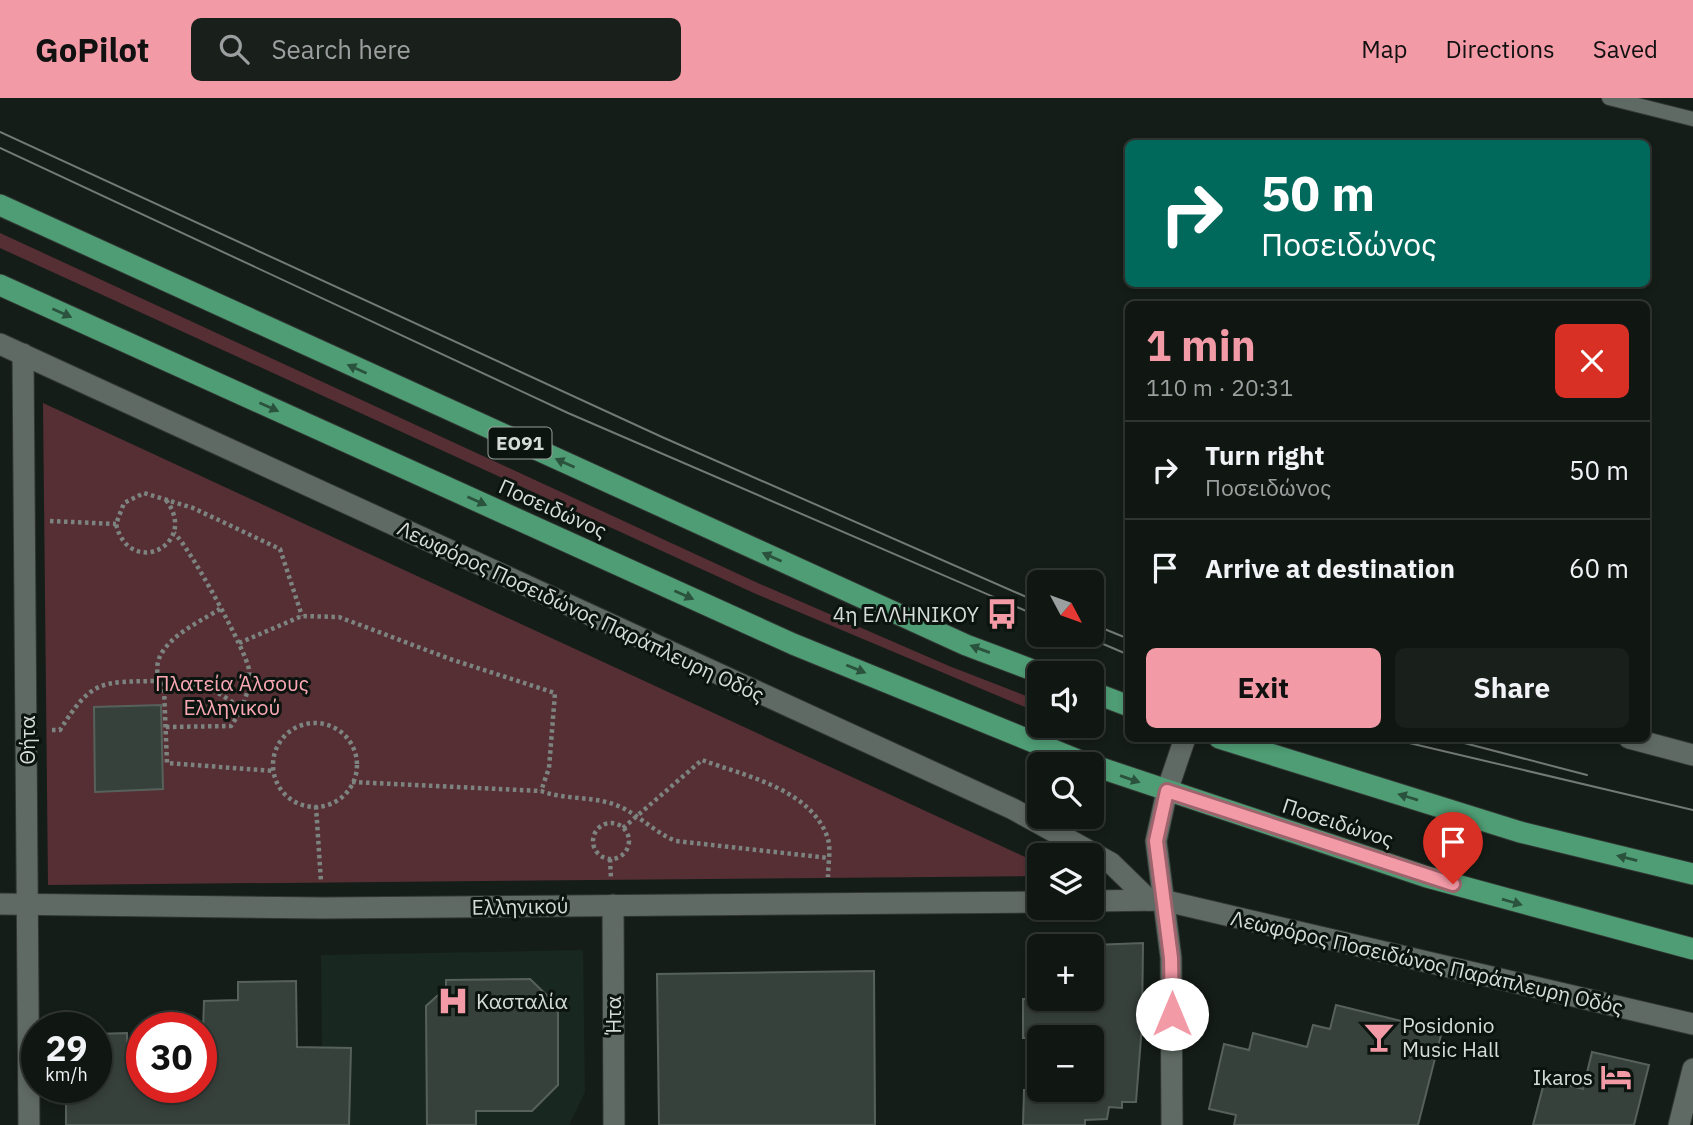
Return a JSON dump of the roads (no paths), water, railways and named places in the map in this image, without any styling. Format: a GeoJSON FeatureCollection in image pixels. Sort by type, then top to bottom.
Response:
{"type":"FeatureCollection","features":[{"type":"Feature","properties":{"kind":"highway","name":"ΕΟ91"},"geometry":{"type":"LineString","coordinates":[[0,205],[966,645],[1027,668]]}},
{"type":"Feature","properties":{"kind":"highway","name":"Ποσειδώνος"},"geometry":{"type":"LineString","coordinates":[[0,285],[793,644],[1059,752]]}},
{"type":"Feature","properties":{"kind":"highway"},"geometry":{"type":"LineString","coordinates":[[1104,697],[1125,704]]}},
{"type":"Feature","properties":{"kind":"highway","name":"Ποσειδώνος"},"geometry":{"type":"LineString","coordinates":[[1232,742],[1520,832],[1693,874]]}},
{"type":"Feature","properties":{"kind":"highway","name":"Ποσειδώνος"},"geometry":{"type":"LineString","coordinates":[[1104,769],[1427,877],[1693,949]]}},
{"type":"Feature","properties":{"kind":"street","name":"Λεωφόρος Ποσειδώνος Παράπλευρη Οδός"},"geometry":{"type":"LineString","coordinates":[[0,344],[1013,809],[1111,863],[1155,900],[1693,1024]]}},
{"type":"Feature","properties":{"kind":"street","name":"Θήτα"},"geometry":{"type":"LineString","coordinates":[[23,354],[27,732],[25,904],[29,1125]]}},
{"type":"Feature","properties":{"kind":"street"},"geometry":{"type":"LineString","coordinates":[[1172,1125],[1171,958],[1155,900],[1156,841],[1167,791],[1184,742]]}},
{"type":"Feature","properties":{"kind":"street"},"geometry":{"type":"LineString","coordinates":[[1644,742],[1693,755]]}},
{"type":"Feature","properties":{"kind":"street"},"geometry":{"type":"LineString","coordinates":[[1104,901],[1155,900]]}},
{"type":"Feature","properties":{"kind":"street","name":"Ελληνικού"},"geometry":{"type":"LineString","coordinates":[[0,904],[323,908],[828,906],[1027,902]]}},
{"type":"Feature","properties":{"kind":"street","name":"Ήτα"},"geometry":{"type":"LineString","coordinates":[[613,905],[614,1125]]}},
{"type":"Feature","properties":{"kind":"street"},"geometry":{"type":"LineString","coordinates":[[1679,1125],[1693,1069]]}},
{"type":"Feature","properties":{"kind":"lane"},"geometry":{"type":"LineString","coordinates":[[1609,98],[1693,119]]}},
{"type":"Feature","properties":{"kind":"tram line"},"geometry":{"type":"LineString","coordinates":[[0,132],[662,437],[1027,597]]}},
{"type":"Feature","properties":{"kind":"tram line"},"geometry":{"type":"LineString","coordinates":[[0,148],[568,413],[1027,611]]}},
{"type":"Feature","properties":{"kind":"tram line"},"geometry":{"type":"LineString","coordinates":[[1104,629],[1125,637]]}},
{"type":"Feature","properties":{"kind":"tram line"},"geometry":{"type":"LineString","coordinates":[[1104,644],[1125,653]]}},
{"type":"Feature","properties":{"kind":"tram line"},"geometry":{"type":"LineString","coordinates":[[1405,742],[1693,810]]}},
{"type":"Feature","properties":{"kind":"tram line"},"geometry":{"type":"LineString","coordinates":[[1460,742],[1587,775]]}},
{"type":"Feature","properties":{"kind":"place","name":"4η ΕΛΛΗΝΙΚΟΥ"},"geometry":{"type":"Point","coordinates":[1002,614]}},
{"type":"Feature","properties":{"kind":"place","name":"Κασταλία"},"geometry":{"type":"Point","coordinates":[453,1001]}},
{"type":"Feature","properties":{"kind":"place","name":"Posidonio Music Hall"},"geometry":{"type":"Point","coordinates":[1379,1037]}},
{"type":"Feature","properties":{"kind":"place","name":"Ikaros"},"geometry":{"type":"Point","coordinates":[1616,1077]}},
{"type":"Feature","properties":{"kind":"park label","name":"Πλατεία Άλσους Ελληνικού"},"geometry":{"type":"Point","coordinates":[232,695]}}]}
